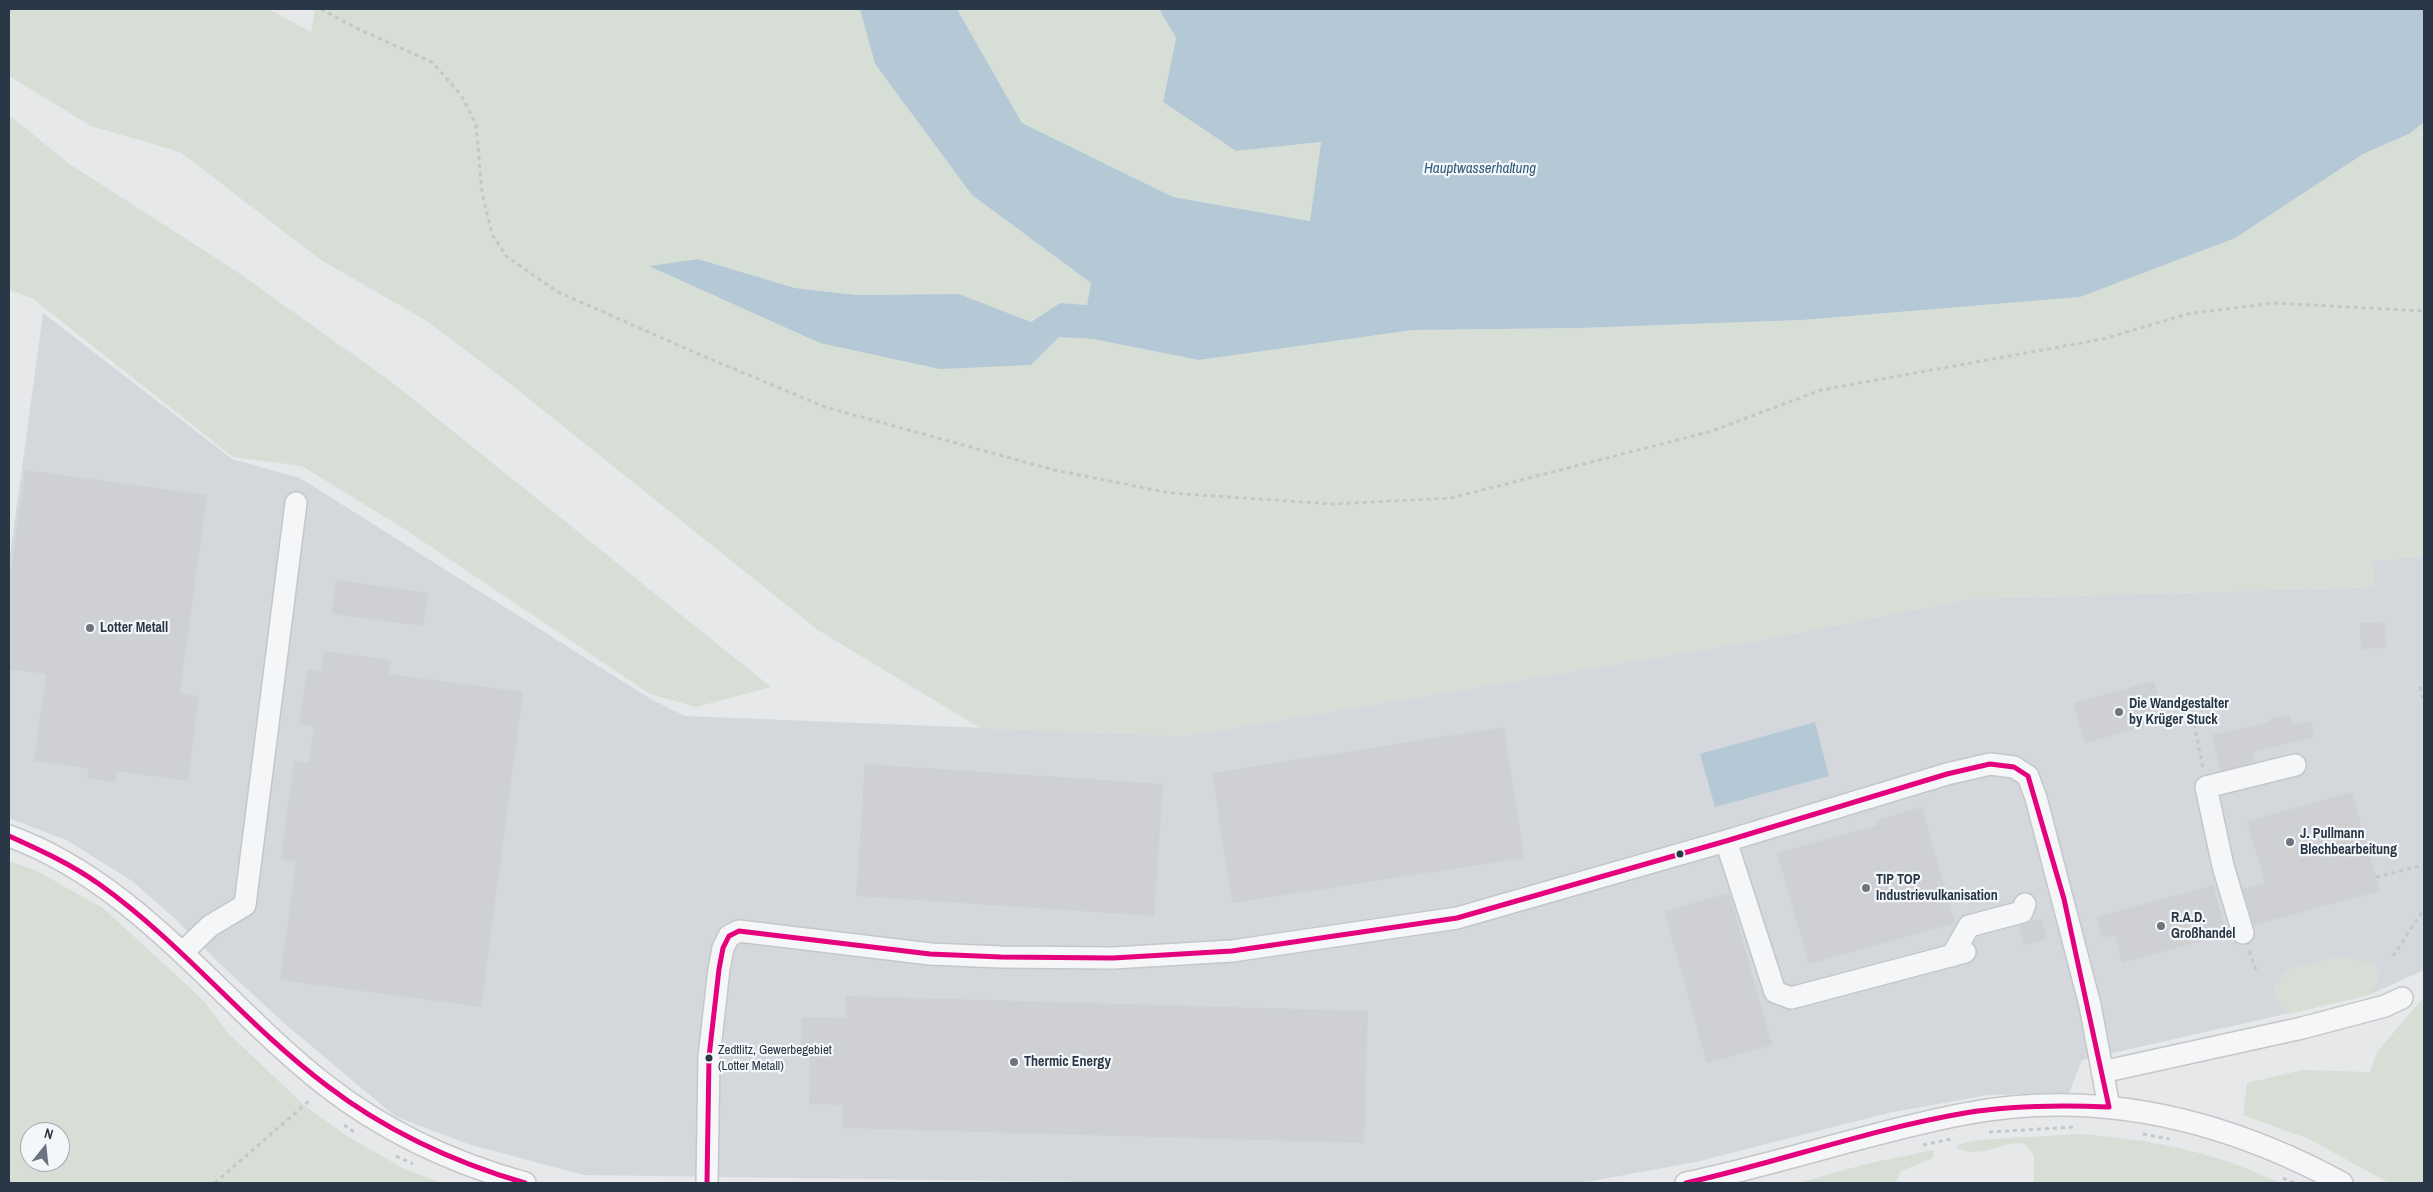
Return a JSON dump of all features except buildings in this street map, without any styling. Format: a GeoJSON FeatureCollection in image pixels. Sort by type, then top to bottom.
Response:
{"type":"FeatureCollection","features":[{"type":"Feature","properties":{"kind":"street"},"geometry":{"type":"LineString","coordinates":[[182,953],[210,926],[245,905],[296,502]]}},
{"type":"Feature","properties":{"kind":"street"},"geometry":{"type":"LineString","coordinates":[[707,1183],[710,1057],[719,969],[723,948],[729,936],[739,931],[930,954],[1001,957],[1113,958],[1232,951],[1457,918],[1726,842],[1948,774],[1990,764],[2014,767],[2028,776],[2036,798],[2090,1005],[2109,1107]]}},
{"type":"Feature","properties":{"kind":"street"},"geometry":{"type":"LineString","coordinates":[[2243,933],[2223,866],[2206,787],[2295,765]]}},
{"type":"Feature","properties":{"kind":"street"},"geometry":{"type":"LineString","coordinates":[[9,836],[65,861],[115,894],[182,953],[290,1055],[357,1108],[384,1126],[445,1156],[525,1183]]}},
{"type":"Feature","properties":{"kind":"street"},"geometry":{"type":"LineString","coordinates":[[1726,842],[1775,992],[1791,998],[1958,954],[1970,926],[2022,912],[2025,904]]}},
{"type":"Feature","properties":{"kind":"street"},"geometry":{"type":"LineString","coordinates":[[2102,1072],[2302,1028],[2385,1006],[2402,998]]}},
{"type":"Feature","properties":{"kind":"street"},"geometry":{"type":"LineString","coordinates":[[1686,1183],[1904,1126],[1966,1113],[2032,1105],[2109,1107],[2179,1118],[2221,1130],[2293,1158],[2342,1183]]}},
{"type":"Feature","properties":{"kind":"path"},"geometry":{"type":"LineString","coordinates":[[321,9],[356,28],[432,62],[461,95],[476,124],[482,193],[492,234],[507,257],[558,292],[824,407],[1054,470],[1170,493],[1333,504],[1451,498],[1712,431],[1821,390],[2103,339],[2187,314],[2273,303],[2424,311]]}},
{"type":"Feature","properties":{"kind":"path"},"geometry":{"type":"LineString","coordinates":[[2420,687],[2424,703]]}},
{"type":"Feature","properties":{"kind":"path"},"geometry":{"type":"LineString","coordinates":[[2193,716],[2206,787]]}},
{"type":"Feature","properties":{"kind":"path"},"geometry":{"type":"LineString","coordinates":[[2376,877],[2424,865]]}},
{"type":"Feature","properties":{"kind":"path"},"geometry":{"type":"LineString","coordinates":[[2392,956],[2424,910]]}},
{"type":"Feature","properties":{"kind":"path"},"geometry":{"type":"LineString","coordinates":[[215,1183],[310,1100]]}},
{"type":"Feature","properties":{"kind":"path"},"geometry":{"type":"LineString","coordinates":[[1986,1132],[2080,1127]]}},
{"type":"Feature","properties":{"kind":"path"},"geometry":{"type":"LineString","coordinates":[[2133,1132],[2172,1140]]}},
{"type":"Feature","properties":{"kind":"path"},"geometry":{"type":"LineString","coordinates":[[1917,1146],[1960,1137]]}},
{"type":"Feature","properties":{"kind":"path"},"geometry":{"type":"LineString","coordinates":[[2278,1175],[2294,1183]]}},
{"type":"Feature","properties":{"kind":"shaded area"},"geometry":{"type":"Polygon","coordinates":[[[9,9],[268,9],[311,32],[315,9],[860,9],[875,64],[972,195],[1091,283],[1087,305],[1060,303],[1031,322],[959,294],[857,295],[795,288],[698,259],[650,266],[1031,365],[1059,337],[1093,339],[1199,360],[1413,330],[1580,328],[1802,320],[2080,297],[2363,154],[2409,134],[2424,122],[2424,131],[2417,138],[2424,133],[2424,556],[2372,561],[2375,587],[1969,599],[1778,637],[1184,736],[980,728],[818,630],[518,390],[427,321],[321,260],[180,152],[91,126],[9,76],[9,9]]]}},
{"type":"Feature","properties":{"kind":"shaded area"},"geometry":{"type":"Polygon","coordinates":[[[957,9],[1159,9],[1176,38],[1163,102],[1236,151],[1321,142],[1310,221],[1173,197],[1022,123],[957,9]]]}},
{"type":"Feature","properties":{"kind":"shaded area"},"geometry":{"type":"Polygon","coordinates":[[[9,115],[71,165],[236,271],[393,383],[771,687],[696,707],[650,694],[406,530],[302,466],[233,457],[32,298],[9,290],[9,115]]]}},
{"type":"Feature","properties":{"kind":"shaded area"},"geometry":{"type":"Polygon","coordinates":[[[43,313],[232,459],[300,478],[649,698],[685,716],[1184,736],[1778,637],[1969,599],[2374,587],[2372,561],[2424,556],[2424,970],[2369,995],[2082,1060],[2069,1093],[1988,1095],[1888,1113],[1696,1162],[1581,1183],[1149,1183],[584,1175],[471,1145],[396,1117],[285,1024],[219,963],[171,915],[132,881],[68,841],[9,818],[9,564],[43,313]]]}},
{"type":"Feature","properties":{"kind":"shaded area"},"geometry":{"type":"Polygon","coordinates":[[[9,861],[35,870],[103,908],[203,1000],[228,1033],[305,1106],[347,1136],[401,1167],[440,1183],[9,1183],[9,861]]]}},
{"type":"Feature","properties":{"kind":"shaded area"},"geometry":{"type":"Polygon","coordinates":[[[2337,957],[2375,963],[2379,981],[2369,995],[2289,1014],[2277,1001],[2274,987],[2288,970],[2337,957]]]}},
{"type":"Feature","properties":{"kind":"shaded area"},"geometry":{"type":"Polygon","coordinates":[[[2424,997],[2424,1183],[2389,1183],[2309,1139],[2243,1115],[2247,1083],[2302,1070],[2370,1072],[2377,1052],[2424,997]]]}},
{"type":"Feature","properties":{"kind":"shaded area"},"geometry":{"type":"Polygon","coordinates":[[[2080,1134],[2131,1139],[2207,1155],[2256,1172],[2279,1183],[2034,1183],[2034,1156],[2025,1144],[2009,1144],[1977,1152],[1958,1149],[1957,1145],[1978,1140],[2080,1134]]]}},
{"type":"Feature","properties":{"kind":"shaded area"},"geometry":{"type":"Polygon","coordinates":[[[1933,1150],[1934,1155],[1931,1159],[1901,1171],[1896,1183],[1798,1183],[1866,1164],[1933,1150]]]}},
{"type":"Feature","properties":{"kind":"water","name":"Hauptwasserhaltung"},"geometry":{"type":"Polygon","coordinates":[[[860,9],[957,9],[1022,123],[1173,197],[1310,221],[1321,142],[1236,151],[1163,102],[1176,38],[1159,9],[2424,9],[2424,122],[2409,134],[2363,154],[2235,238],[2080,297],[1802,320],[1580,328],[1413,330],[1199,360],[1093,339],[1059,337],[1031,365],[940,369],[820,343],[649,266],[698,259],[795,288],[857,295],[959,294],[1031,322],[1060,303],[1087,305],[1091,283],[972,195],[875,64],[860,9]]]}},
{"type":"Feature","properties":{"kind":"water"},"geometry":{"type":"Polygon","coordinates":[[[1815,722],[1829,776],[1715,807],[1700,754],[1815,722]]]}},
{"type":"Feature","properties":{"kind":"transit line"},"geometry":{"type":"LineString","coordinates":[[707,1183],[709,1057],[719,969],[723,948],[729,936],[739,931],[930,954],[1001,957],[1113,958],[1232,951],[1457,918],[1726,841],[1947,774],[1990,764],[2014,767],[2028,776],[2064,899],[2109,1107],[2037,1106],[1965,1113],[1895,1128],[1686,1183]]}},
{"type":"Feature","properties":{"kind":"transit line"},"geometry":{"type":"LineString","coordinates":[[9,836],[77,870],[129,907],[186,957],[296,1061],[349,1102],[396,1131],[446,1155],[525,1183]]}},
{"type":"Feature","properties":{"kind":"place","name":"Lotter Metall"},"geometry":{"type":"Point","coordinates":[90,628]}},
{"type":"Feature","properties":{"kind":"place","name":"Die Wandgestalter by Krüger Stuck"},"geometry":{"type":"Point","coordinates":[2119,712]}},
{"type":"Feature","properties":{"kind":"place","name":"J. Pullmann Blechbearbeitung"},"geometry":{"type":"Point","coordinates":[2290,842]}},
{"type":"Feature","properties":{"kind":"place","name":"TIP TOP Industrievulkanisation"},"geometry":{"type":"Point","coordinates":[1866,888]}},
{"type":"Feature","properties":{"kind":"place","name":"R.A.D. Großhandel"},"geometry":{"type":"Point","coordinates":[2161,926]}},
{"type":"Feature","properties":{"kind":"place","name":"Zedtlitz, Gewerbegebiet (Lotter Metall)"},"geometry":{"type":"Point","coordinates":[709,1058]}},
{"type":"Feature","properties":{"kind":"place","name":"Thermic Energy"},"geometry":{"type":"Point","coordinates":[1014,1062]}}]}
